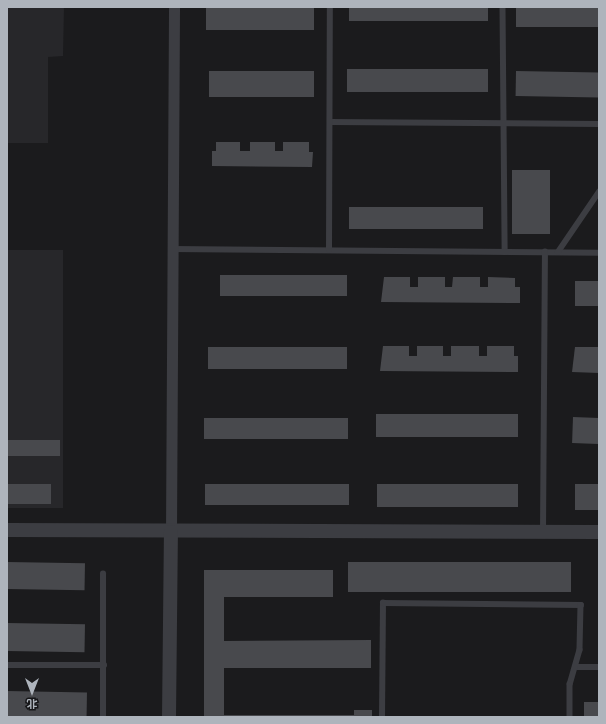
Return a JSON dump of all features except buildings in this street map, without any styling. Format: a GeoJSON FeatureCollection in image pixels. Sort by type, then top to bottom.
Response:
{"type":"FeatureCollection","features":[{"type":"Feature","properties":{"kind":"street"},"geometry":{"type":"LineString","coordinates":[[169,717],[174,7]]}},
{"type":"Feature","properties":{"kind":"street"},"geometry":{"type":"LineString","coordinates":[[7,530],[171,532],[599,532]]}},
{"type":"Feature","properties":{"kind":"lane"},"geometry":{"type":"LineString","coordinates":[[329,250],[330,7]]}},
{"type":"Feature","properties":{"kind":"lane"},"geometry":{"type":"LineString","coordinates":[[503,7],[505,252]]}},
{"type":"Feature","properties":{"kind":"lane"},"geometry":{"type":"LineString","coordinates":[[330,122],[599,124]]}},
{"type":"Feature","properties":{"kind":"lane"},"geometry":{"type":"LineString","coordinates":[[558,252],[599,192]]}},
{"type":"Feature","properties":{"kind":"lane"},"geometry":{"type":"LineString","coordinates":[[172,249],[599,253]]}},
{"type":"Feature","properties":{"kind":"lane"},"geometry":{"type":"LineString","coordinates":[[543,532],[545,252]]}},
{"type":"Feature","properties":{"kind":"lane"},"geometry":{"type":"LineString","coordinates":[[103,717],[104,574]]}},
{"type":"Feature","properties":{"kind":"lane"},"geometry":{"type":"LineString","coordinates":[[382,717],[383,603],[581,604],[580,650],[570,684],[570,717]]}},
{"type":"Feature","properties":{"kind":"lane"},"geometry":{"type":"LineString","coordinates":[[7,664],[104,665]]}},
{"type":"Feature","properties":{"kind":"lane"},"geometry":{"type":"LineString","coordinates":[[576,667],[599,667]]}},
{"type":"Feature","properties":{"kind":"shaded area"},"geometry":{"type":"Polygon","coordinates":[[[7,7],[64,7],[63,56],[48,57],[48,143],[7,143],[7,7]]]}},
{"type":"Feature","properties":{"kind":"shaded area"},"geometry":{"type":"Polygon","coordinates":[[[7,250],[63,250],[63,508],[7,508],[7,250]]]}}]}
